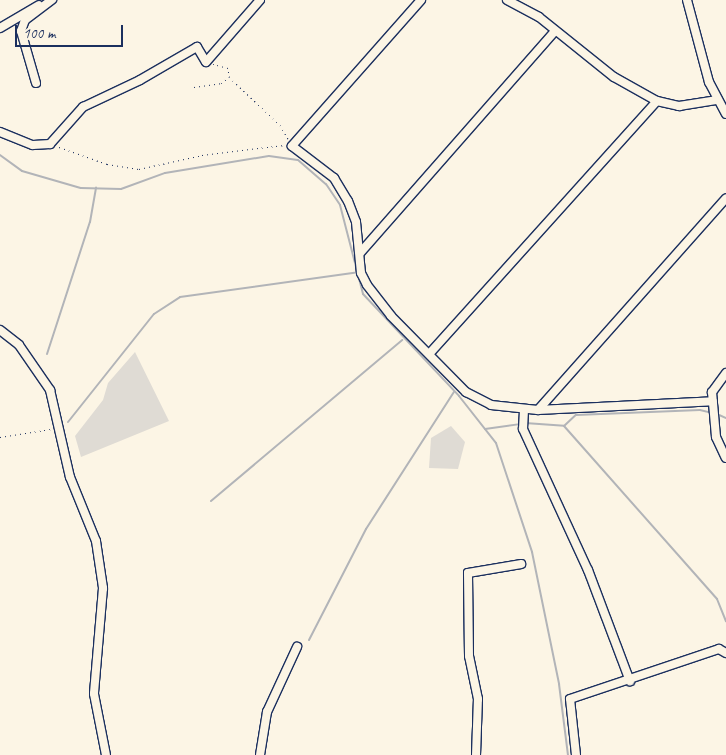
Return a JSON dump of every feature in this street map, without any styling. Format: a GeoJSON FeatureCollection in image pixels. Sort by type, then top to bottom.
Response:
{"type":"FeatureCollection","features":[{"type":"Feature","properties":{"kind":"street"},"geometry":{"type":"LineString","coordinates":[[0,28],[50,0]]}},
{"type":"Feature","properties":{"kind":"street"},"geometry":{"type":"LineString","coordinates":[[36,83],[21,31],[25,20],[50,0]]}},
{"type":"Feature","properties":{"kind":"street"},"geometry":{"type":"LineString","coordinates":[[0,132],[33,145],[50,144],[83,107],[140,80],[197,47],[206,62],[260,0]]}},
{"type":"Feature","properties":{"kind":"street"},"geometry":{"type":"LineString","coordinates":[[421,0],[292,146],[334,178],[348,201],[356,222],[367,285],[430,353],[478,400],[524,410],[713,401]]}},
{"type":"Feature","properties":{"kind":"street"},"geometry":{"type":"LineString","coordinates":[[507,0],[555,31],[598,66],[657,101],[679,106],[718,100]]}},
{"type":"Feature","properties":{"kind":"street"},"geometry":{"type":"LineString","coordinates":[[686,0],[709,82],[726,114]]}},
{"type":"Feature","properties":{"kind":"street"},"geometry":{"type":"LineString","coordinates":[[360,253],[555,31]]}},
{"type":"Feature","properties":{"kind":"street"},"geometry":{"type":"LineString","coordinates":[[430,353],[657,101]]}},
{"type":"Feature","properties":{"kind":"street"},"geometry":{"type":"LineString","coordinates":[[538,410],[726,198]]}},
{"type":"Feature","properties":{"kind":"street"},"geometry":{"type":"LineString","coordinates":[[0,330],[19,345],[40,371],[50,390],[70,477],[96,541],[102,567],[94,694],[106,755]]}},
{"type":"Feature","properties":{"kind":"street"},"geometry":{"type":"LineString","coordinates":[[726,374],[712,392],[716,438],[726,458]]}},
{"type":"Feature","properties":{"kind":"street"},"geometry":{"type":"LineString","coordinates":[[524,410],[522,429],[588,570],[630,681]]}},
{"type":"Feature","properties":{"kind":"street"},"geometry":{"type":"LineString","coordinates":[[476,755],[478,699],[469,656],[468,573],[521,564]]}},
{"type":"Feature","properties":{"kind":"street"},"geometry":{"type":"LineString","coordinates":[[260,755],[267,712],[297,647]]}},
{"type":"Feature","properties":{"kind":"street"},"geometry":{"type":"LineString","coordinates":[[576,755],[570,700],[719,649],[726,653]]}},
{"type":"Feature","properties":{"kind":"path"},"geometry":{"type":"LineString","coordinates":[[50,144],[107,164],[140,169],[212,154],[292,146],[280,125],[230,77],[228,68],[206,62]]}},
{"type":"Feature","properties":{"kind":"path"},"geometry":{"type":"LineString","coordinates":[[194,87],[221,83],[230,77]]}},
{"type":"Feature","properties":{"kind":"path"},"geometry":{"type":"LineString","coordinates":[[0,437],[59,427]]}},
{"type":"Feature","properties":{"kind":"shaded area"},"geometry":{"type":"Polygon","coordinates":[[[135,352],[169,421],[81,457],[75,436],[103,400],[108,383],[135,352]]]}},
{"type":"Feature","properties":{"kind":"shaded area"},"geometry":{"type":"Polygon","coordinates":[[[451,426],[465,442],[458,469],[429,468],[431,438],[451,426]]]}},
{"type":"Feature","properties":{"kind":"waterway"},"geometry":{"type":"LineString","coordinates":[[0,155],[22,171],[81,188],[121,189],[165,173],[269,156],[298,160],[326,184],[340,205],[363,294],[459,396],[496,443],[532,552],[559,684],[568,755]]}},
{"type":"Feature","properties":{"kind":"waterway"},"geometry":{"type":"LineString","coordinates":[[47,354],[90,222],[96,188]]}},
{"type":"Feature","properties":{"kind":"waterway"},"geometry":{"type":"LineString","coordinates":[[68,422],[154,314],[180,297],[354,273]]}},
{"type":"Feature","properties":{"kind":"waterway"},"geometry":{"type":"LineString","coordinates":[[211,501],[402,340]]}},
{"type":"Feature","properties":{"kind":"waterway"},"geometry":{"type":"LineString","coordinates":[[309,640],[366,529],[454,392]]}},
{"type":"Feature","properties":{"kind":"waterway"},"geometry":{"type":"LineString","coordinates":[[564,426],[576,415],[700,410],[712,413]]}},
{"type":"Feature","properties":{"kind":"waterway"},"geometry":{"type":"LineString","coordinates":[[717,414],[726,418]]}},
{"type":"Feature","properties":{"kind":"waterway"},"geometry":{"type":"LineString","coordinates":[[525,423],[564,426],[717,599],[726,621]]}},
{"type":"Feature","properties":{"kind":"waterway"},"geometry":{"type":"LineString","coordinates":[[485,429],[520,424]]}}]}
